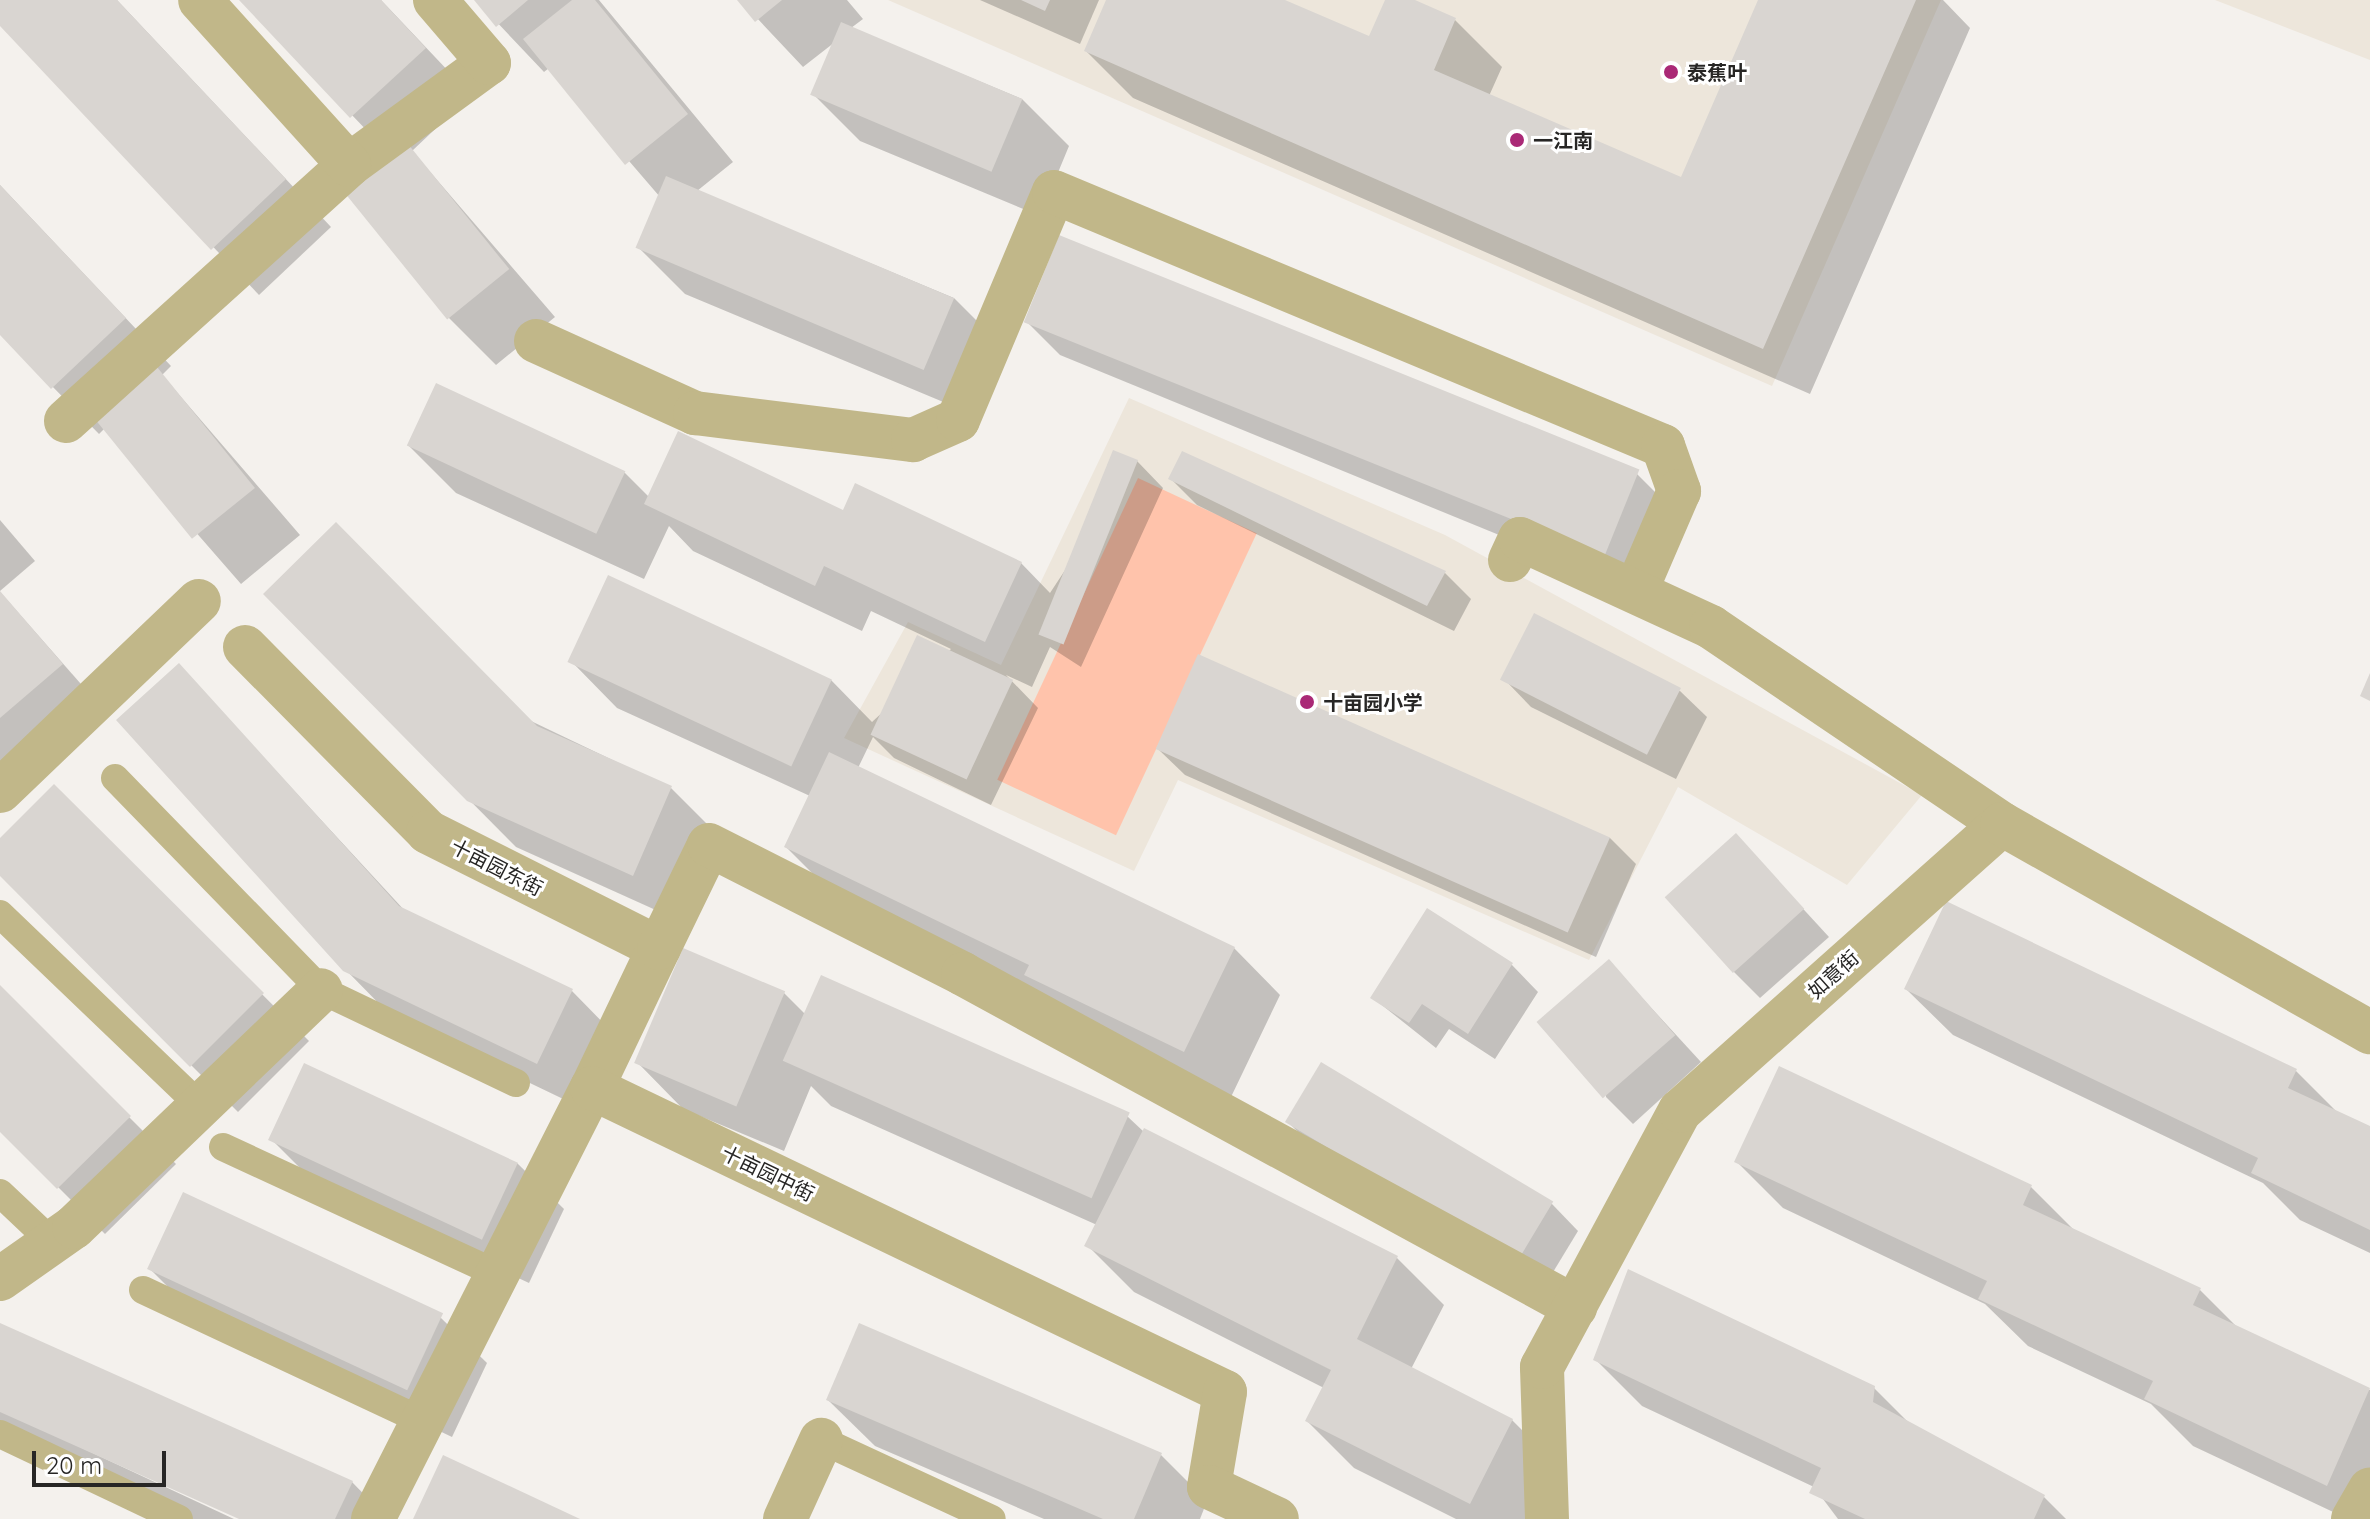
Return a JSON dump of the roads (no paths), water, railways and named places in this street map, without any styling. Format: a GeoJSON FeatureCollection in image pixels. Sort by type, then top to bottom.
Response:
{"type":"FeatureCollection","features":[{"type":"Feature","properties":{"kind":"street"},"geometry":{"type":"LineString","coordinates":[[200,0],[349,165]]}},
{"type":"Feature","properties":{"kind":"street"},"geometry":{"type":"LineString","coordinates":[[66,421],[349,165],[489,63],[435,0]]}},
{"type":"Feature","properties":{"kind":"street"},"geometry":{"type":"LineString","coordinates":[[536,341],[695,413],[913,440],[958,420],[1054,192],[1663,446],[1679,491],[1636,591]]}},
{"type":"Feature","properties":{"kind":"street"},"geometry":{"type":"LineString","coordinates":[[1510,560],[1520,539],[1711,627],[2002,824],[2370,1032]]}},
{"type":"Feature","properties":{"kind":"street"},"geometry":{"type":"LineString","coordinates":[[0,791],[199,601]]}},
{"type":"Feature","properties":{"kind":"street","name":"十亩园东街"},"geometry":{"type":"LineString","coordinates":[[245,647],[428,832],[659,948]]}},
{"type":"Feature","properties":{"kind":"street","name":"如意街"},"geometry":{"type":"LineString","coordinates":[[1547,1519],[1542,1367],[1680,1111],[2002,824]]}},
{"type":"Feature","properties":{"kind":"street"},"geometry":{"type":"LineString","coordinates":[[373,1519],[592,1088],[709,845],[963,974],[1575,1307]]}},
{"type":"Feature","properties":{"kind":"street"},"geometry":{"type":"LineString","coordinates":[[0,1279],[52,1242],[321,990]]}},
{"type":"Feature","properties":{"kind":"street","name":"十亩园中街"},"geometry":{"type":"LineString","coordinates":[[592,1088],[1225,1392],[1202,1503],[1277,1519]]}},
{"type":"Feature","properties":{"kind":"street"},"geometry":{"type":"LineString","coordinates":[[785,1519],[821,1440]]}},
{"type":"Feature","properties":{"kind":"street"},"geometry":{"type":"LineString","coordinates":[[2353,1519],[2370,1489]]}},
{"type":"Feature","properties":{"kind":"lane"},"geometry":{"type":"LineString","coordinates":[[115,778],[321,990],[516,1083]]}},
{"type":"Feature","properties":{"kind":"lane"},"geometry":{"type":"LineString","coordinates":[[0,914],[200,1106]]}},
{"type":"Feature","properties":{"kind":"lane"},"geometry":{"type":"LineString","coordinates":[[223,1147],[498,1274]]}},
{"type":"Feature","properties":{"kind":"lane"},"geometry":{"type":"LineString","coordinates":[[0,1193],[52,1242]]}},
{"type":"Feature","properties":{"kind":"lane"},"geometry":{"type":"LineString","coordinates":[[143,1290],[423,1421]]}},
{"type":"Feature","properties":{"kind":"lane"},"geometry":{"type":"LineString","coordinates":[[0,1434],[179,1519]]}},
{"type":"Feature","properties":{"kind":"lane"},"geometry":{"type":"LineString","coordinates":[[821,1440],[992,1519]]}},
{"type":"Feature","properties":{"kind":"place","name":"泰蕉叶"},"geometry":{"type":"Point","coordinates":[1671,72]}},
{"type":"Feature","properties":{"kind":"place","name":"一江南"},"geometry":{"type":"Point","coordinates":[1517,140]}},
{"type":"Feature","properties":{"kind":"place","name":"十亩园小学"},"geometry":{"type":"Point","coordinates":[1307,702]}}]}
